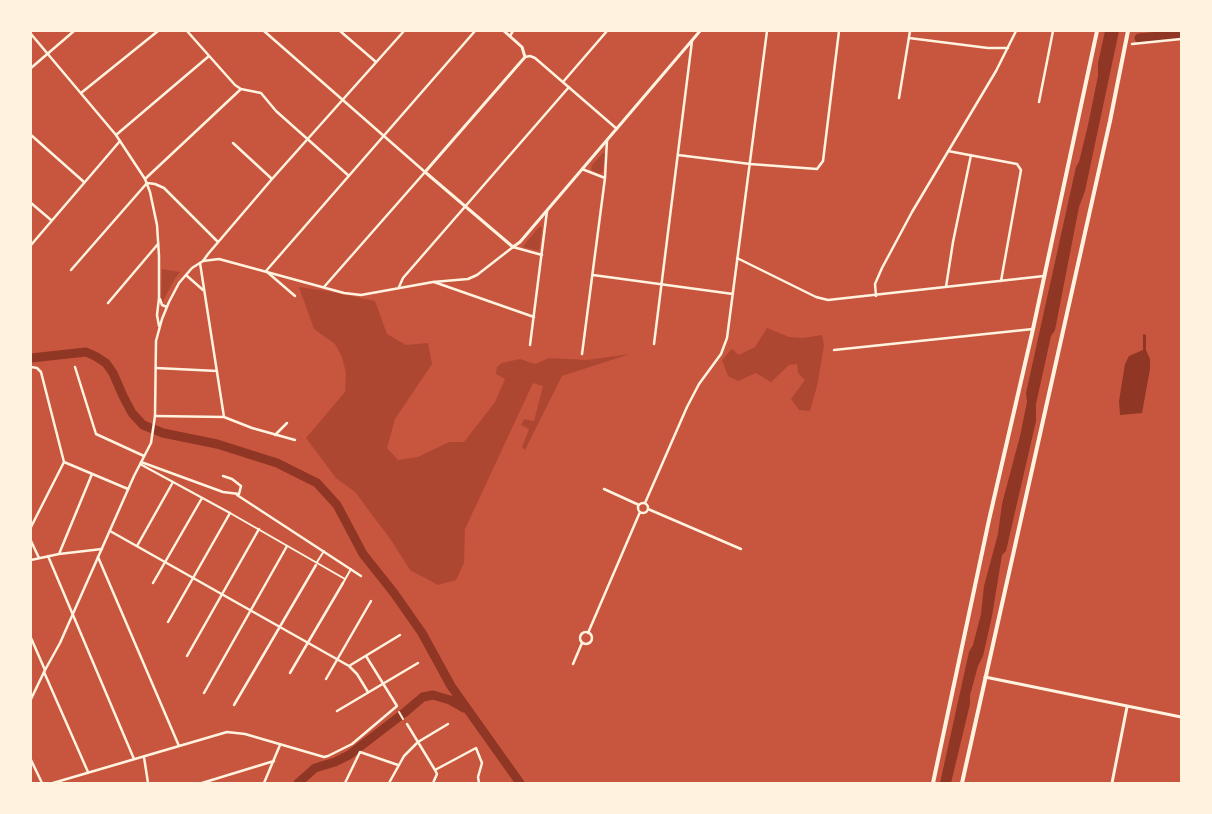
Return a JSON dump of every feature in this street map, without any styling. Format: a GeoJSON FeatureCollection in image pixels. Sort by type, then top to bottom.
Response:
{"type":"FeatureCollection","features":[{"type":"Feature","properties":{"kind":"highway"},"geometry":{"type":"LineString","coordinates":[[933,783],[1097,31]]}},
{"type":"Feature","properties":{"kind":"highway"},"geometry":{"type":"LineString","coordinates":[[962,783],[1112,114],[1128,31]]}},
{"type":"Feature","properties":{"kind":"main road"},"geometry":{"type":"LineString","coordinates":[[504,31],[522,46],[525,57],[425,172],[513,247],[520,242],[700,31]]}},
{"type":"Feature","properties":{"kind":"main road"},"geometry":{"type":"LineString","coordinates":[[985,677],[1181,717]]}},
{"type":"Feature","properties":{"kind":"main road"},"geometry":{"type":"LineString","coordinates":[[1112,783],[1127,706]]}},
{"type":"Feature","properties":{"kind":"street"},"geometry":{"type":"LineString","coordinates":[[31,68],[74,31]]}},
{"type":"Feature","properties":{"kind":"street"},"geometry":{"type":"LineString","coordinates":[[81,93],[158,31]]}},
{"type":"Feature","properties":{"kind":"street"},"geometry":{"type":"LineString","coordinates":[[187,31],[230,79],[241,88],[261,93],[273,108],[349,176]]}},
{"type":"Feature","properties":{"kind":"street"},"geometry":{"type":"LineString","coordinates":[[264,31],[425,172],[324,287]]}},
{"type":"Feature","properties":{"kind":"street"},"geometry":{"type":"LineString","coordinates":[[340,31],[376,62]]}},
{"type":"Feature","properties":{"kind":"street"},"geometry":{"type":"LineString","coordinates":[[31,699],[60,642],[128,489],[150,446],[155,416],[154,368],[156,341],[167,308],[179,283],[202,262],[272,179],[404,31]]}},
{"type":"Feature","properties":{"kind":"street"},"geometry":{"type":"LineString","coordinates":[[266,271],[475,31]]}},
{"type":"Feature","properties":{"kind":"street"},"geometry":{"type":"LineString","coordinates":[[510,36],[514,31]]}},
{"type":"Feature","properties":{"kind":"street"},"geometry":{"type":"LineString","coordinates":[[563,82],[607,31]]}},
{"type":"Feature","properties":{"kind":"street"},"geometry":{"type":"LineString","coordinates":[[678,155],[815,170],[821,166],[839,31]]}},
{"type":"Feature","properties":{"kind":"street"},"geometry":{"type":"LineString","coordinates":[[899,98],[910,31]]}},
{"type":"Feature","properties":{"kind":"street"},"geometry":{"type":"LineString","coordinates":[[876,296],[876,284],[882,268],[996,71],[1016,31]]}},
{"type":"Feature","properties":{"kind":"street"},"geometry":{"type":"LineString","coordinates":[[1039,102],[1053,31]]}},
{"type":"Feature","properties":{"kind":"street"},"geometry":{"type":"LineString","coordinates":[[604,489],[639,505],[644,503],[687,407],[699,384],[715,363],[725,344],[766,32]]}},
{"type":"Feature","properties":{"kind":"street"},"geometry":{"type":"LineString","coordinates":[[31,34],[116,135],[147,183],[155,214],[158,244],[159,298],[157,315],[160,327]]}},
{"type":"Feature","properties":{"kind":"street"},"geometry":{"type":"LineString","coordinates":[[909,38],[988,48],[1008,48]]}},
{"type":"Feature","properties":{"kind":"street"},"geometry":{"type":"LineString","coordinates":[[1126,43],[1181,39]]}},
{"type":"Feature","properties":{"kind":"street"},"geometry":{"type":"LineString","coordinates":[[654,344],[692,41]]}},
{"type":"Feature","properties":{"kind":"street"},"geometry":{"type":"LineString","coordinates":[[116,135],[210,56]]}},
{"type":"Feature","properties":{"kind":"street"},"geometry":{"type":"LineString","coordinates":[[525,57],[535,58],[617,129]]}},
{"type":"Feature","properties":{"kind":"street"},"geometry":{"type":"LineString","coordinates":[[399,287],[403,278],[569,87]]}},
{"type":"Feature","properties":{"kind":"street"},"geometry":{"type":"LineString","coordinates":[[145,179],[241,88]]}},
{"type":"Feature","properties":{"kind":"street"},"geometry":{"type":"LineString","coordinates":[[31,135],[84,182]]}},
{"type":"Feature","properties":{"kind":"street"},"geometry":{"type":"LineString","coordinates":[[582,354],[605,178],[607,140]]}},
{"type":"Feature","properties":{"kind":"street"},"geometry":{"type":"LineString","coordinates":[[31,245],[120,141]]}},
{"type":"Feature","properties":{"kind":"street"},"geometry":{"type":"LineString","coordinates":[[233,144],[272,179]]}},
{"type":"Feature","properties":{"kind":"street"},"geometry":{"type":"LineString","coordinates":[[948,151],[1016,164],[1020,167],[1021,172],[1001,281]]}},
{"type":"Feature","properties":{"kind":"street"},"geometry":{"type":"LineString","coordinates":[[946,287],[971,155]]}},
{"type":"Feature","properties":{"kind":"street"},"geometry":{"type":"LineString","coordinates":[[582,170],[605,178]]}},
{"type":"Feature","properties":{"kind":"street"},"geometry":{"type":"LineString","coordinates":[[147,183],[156,184],[164,188],[218,242]]}},
{"type":"Feature","properties":{"kind":"street"},"geometry":{"type":"LineString","coordinates":[[71,270],[147,183]]}},
{"type":"Feature","properties":{"kind":"street"},"geometry":{"type":"LineString","coordinates":[[31,203],[51,220]]}},
{"type":"Feature","properties":{"kind":"street"},"geometry":{"type":"LineString","coordinates":[[530,345],[547,210]]}},
{"type":"Feature","properties":{"kind":"street"},"geometry":{"type":"LineString","coordinates":[[108,303],[158,244]]}},
{"type":"Feature","properties":{"kind":"street"},"geometry":{"type":"LineString","coordinates":[[202,262],[219,259],[357,295],[399,287],[474,277],[513,247],[542,255]]}},
{"type":"Feature","properties":{"kind":"street"},"geometry":{"type":"LineString","coordinates":[[737,258],[822,299],[828,300],[1044,276]]}},
{"type":"Feature","properties":{"kind":"street"},"geometry":{"type":"LineString","coordinates":[[202,262],[204,291],[224,417]]}},
{"type":"Feature","properties":{"kind":"street"},"geometry":{"type":"LineString","coordinates":[[266,271],[295,296]]}},
{"type":"Feature","properties":{"kind":"street"},"geometry":{"type":"LineString","coordinates":[[186,275],[204,291]]}},
{"type":"Feature","properties":{"kind":"street"},"geometry":{"type":"LineString","coordinates":[[593,275],[733,294]]}},
{"type":"Feature","properties":{"kind":"street"},"geometry":{"type":"LineString","coordinates":[[433,282],[534,317]]}},
{"type":"Feature","properties":{"kind":"street"},"geometry":{"type":"LineString","coordinates":[[159,298],[167,308]]}},
{"type":"Feature","properties":{"kind":"street"},"geometry":{"type":"LineString","coordinates":[[834,350],[1033,329]]}},
{"type":"Feature","properties":{"kind":"street"},"geometry":{"type":"LineString","coordinates":[[31,527],[64,462],[41,372],[38,368],[32,367]]}},
{"type":"Feature","properties":{"kind":"street"},"geometry":{"type":"LineString","coordinates":[[75,368],[96,434],[144,456]]}},
{"type":"Feature","properties":{"kind":"street"},"geometry":{"type":"LineString","coordinates":[[154,368],[217,371]]}},
{"type":"Feature","properties":{"kind":"street"},"geometry":{"type":"LineString","coordinates":[[155,416],[224,417],[275,436],[295,440]]}},
{"type":"Feature","properties":{"kind":"street"},"geometry":{"type":"LineString","coordinates":[[275,436],[287,423]]}},
{"type":"Feature","properties":{"kind":"street"},"geometry":{"type":"LineString","coordinates":[[64,462],[128,489]]}},
{"type":"Feature","properties":{"kind":"street"},"geometry":{"type":"LineString","coordinates":[[141,463],[345,579]]}},
{"type":"Feature","properties":{"kind":"street"},"geometry":{"type":"LineString","coordinates":[[141,463],[223,492],[237,494],[362,576]]}},
{"type":"Feature","properties":{"kind":"street"},"geometry":{"type":"LineString","coordinates":[[59,554],[92,474]]}},
{"type":"Feature","properties":{"kind":"street"},"geometry":{"type":"LineString","coordinates":[[223,476],[241,486],[239,494],[237,494]]}},
{"type":"Feature","properties":{"kind":"street"},"geometry":{"type":"LineString","coordinates":[[137,546],[172,482]]}},
{"type":"Feature","properties":{"kind":"street"},"geometry":{"type":"LineString","coordinates":[[153,583],[202,498]]}},
{"type":"Feature","properties":{"kind":"street"},"geometry":{"type":"LineString","coordinates":[[644,503],[648,509],[741,549]]}},
{"type":"Feature","properties":{"kind":"street"},"geometry":{"type":"LineString","coordinates":[[588,633],[640,512],[638,510],[639,505]]}},
{"type":"Feature","properties":{"kind":"street"},"geometry":{"type":"LineString","coordinates":[[640,512],[645,514],[648,509]]}},
{"type":"Feature","properties":{"kind":"street"},"geometry":{"type":"LineString","coordinates":[[168,622],[230,513]]}},
{"type":"Feature","properties":{"kind":"street"},"geometry":{"type":"LineString","coordinates":[[187,656],[259,529]]}},
{"type":"Feature","properties":{"kind":"street"},"geometry":{"type":"LineString","coordinates":[[110,531],[250,612],[349,666],[357,674],[368,692]]}},
{"type":"Feature","properties":{"kind":"street"},"geometry":{"type":"LineString","coordinates":[[31,541],[40,558]]}},
{"type":"Feature","properties":{"kind":"street"},"geometry":{"type":"LineString","coordinates":[[204,693],[287,546]]}},
{"type":"Feature","properties":{"kind":"street"},"geometry":{"type":"LineString","coordinates":[[31,560],[102,548]]}},
{"type":"Feature","properties":{"kind":"street"},"geometry":{"type":"LineString","coordinates":[[234,705],[324,551]]}},
{"type":"Feature","properties":{"kind":"street"},"geometry":{"type":"LineString","coordinates":[[48,556],[134,759]]}},
{"type":"Feature","properties":{"kind":"street"},"geometry":{"type":"LineString","coordinates":[[98,556],[179,746]]}},
{"type":"Feature","properties":{"kind":"street"},"geometry":{"type":"LineString","coordinates":[[290,673],[351,569]]}},
{"type":"Feature","properties":{"kind":"street"},"geometry":{"type":"LineString","coordinates":[[326,679],[370,601]]}},
{"type":"Feature","properties":{"kind":"street"},"geometry":{"type":"LineString","coordinates":[[573,664],[582,643],[580,636],[584,632],[588,633]]}},
{"type":"Feature","properties":{"kind":"street"},"geometry":{"type":"LineString","coordinates":[[582,643],[588,644],[591,642],[591,636],[588,633]]}},
{"type":"Feature","properties":{"kind":"street"},"geometry":{"type":"LineString","coordinates":[[349,666],[400,635]]}},
{"type":"Feature","properties":{"kind":"street"},"geometry":{"type":"LineString","coordinates":[[31,638],[88,772]]}},
{"type":"Feature","properties":{"kind":"street"},"geometry":{"type":"LineString","coordinates":[[53,783],[227,732],[245,734],[321,756],[328,756],[352,744],[396,706],[366,656]]}},
{"type":"Feature","properties":{"kind":"street"},"geometry":{"type":"LineString","coordinates":[[337,711],[418,663]]}},
{"type":"Feature","properties":{"kind":"street"},"geometry":{"type":"LineString","coordinates":[[399,712],[403,719]]}},
{"type":"Feature","properties":{"kind":"street"},"geometry":{"type":"LineString","coordinates":[[407,724],[437,774],[434,783]]}},
{"type":"Feature","properties":{"kind":"street"},"geometry":{"type":"LineString","coordinates":[[389,783],[404,756],[418,742],[448,724]]}},
{"type":"Feature","properties":{"kind":"street"},"geometry":{"type":"LineString","coordinates":[[264,783],[280,745]]}},
{"type":"Feature","properties":{"kind":"street"},"geometry":{"type":"LineString","coordinates":[[435,770],[476,748],[482,763],[478,777],[479,783]]}},
{"type":"Feature","properties":{"kind":"street"},"geometry":{"type":"LineString","coordinates":[[344,783],[360,752],[398,765]]}},
{"type":"Feature","properties":{"kind":"street"},"geometry":{"type":"LineString","coordinates":[[144,757],[148,783]]}},
{"type":"Feature","properties":{"kind":"street"},"geometry":{"type":"LineString","coordinates":[[31,760],[42,783]]}},
{"type":"Feature","properties":{"kind":"street"},"geometry":{"type":"LineString","coordinates":[[202,783],[274,762]]}},
{"type":"Feature","properties":{"kind":"shaded area"},"geometry":{"type":"Polygon","coordinates":[[[1105,31],[1119,31],[1085,191],[1079,207],[1055,330],[1051,336],[1036,404],[1036,421],[1006,551],[1002,555],[992,616],[983,656],[978,666],[970,695],[970,704],[951,783],[940,783],[969,652],[973,645],[981,614],[984,586],[998,534],[1002,504],[1027,402],[1026,393],[1076,167],[1079,162],[1088,125],[1105,31]]]}},
{"type":"Feature","properties":{"kind":"shaded area"},"geometry":{"type":"Polygon","coordinates":[[[603,153],[605,155],[603,171],[600,174],[591,170],[592,165],[603,153]]]}},
{"type":"Feature","properties":{"kind":"shaded area"},"geometry":{"type":"Polygon","coordinates":[[[540,226],[542,228],[539,251],[523,247],[524,245],[540,226]]]}},
{"type":"Feature","properties":{"kind":"shaded area"},"geometry":{"type":"Polygon","coordinates":[[[162,269],[180,272],[163,301],[161,300],[162,269]]]}},
{"type":"Feature","properties":{"kind":"shaded area"},"geometry":{"type":"Polygon","coordinates":[[[299,287],[375,301],[387,334],[406,345],[428,343],[432,364],[395,419],[387,448],[398,460],[418,457],[449,442],[464,442],[495,402],[505,379],[496,374],[497,367],[502,363],[520,359],[535,364],[549,358],[587,360],[630,354],[562,376],[525,450],[522,447],[529,429],[521,425],[524,419],[534,421],[543,386],[533,383],[465,529],[464,563],[456,580],[438,585],[410,570],[391,540],[355,492],[336,478],[306,438],[345,392],[346,373],[342,357],[335,344],[314,329],[299,287]]]}},
{"type":"Feature","properties":{"kind":"shaded area"},"geometry":{"type":"Polygon","coordinates":[[[767,328],[789,337],[803,338],[822,335],[824,346],[817,386],[810,411],[799,410],[791,399],[805,380],[798,373],[797,364],[789,365],[771,382],[756,373],[738,381],[728,376],[722,360],[732,349],[739,355],[755,347],[767,328]]]}},
{"type":"Feature","properties":{"kind":"shaded area"},"geometry":{"type":"Polygon","coordinates":[[[1143,334],[1146,335],[1146,350],[1150,359],[1150,369],[1142,413],[1120,415],[1119,401],[1125,364],[1129,356],[1143,350],[1143,334]]]}},
{"type":"Feature","properties":{"kind":"waterway"},"geometry":{"type":"LineString","coordinates":[[1139,38],[1181,34]]}},
{"type":"Feature","properties":{"kind":"waterway"},"geometry":{"type":"LineString","coordinates":[[31,358],[86,352],[106,363],[113,373],[132,413],[143,425],[163,433],[217,444],[277,463],[317,483],[337,505],[363,554],[394,593],[422,633],[451,686],[520,783]]}},
{"type":"Feature","properties":{"kind":"waterway"},"geometry":{"type":"LineString","coordinates":[[298,783],[315,768],[335,762],[349,755],[423,697],[433,695],[450,700],[464,708]]}}]}
